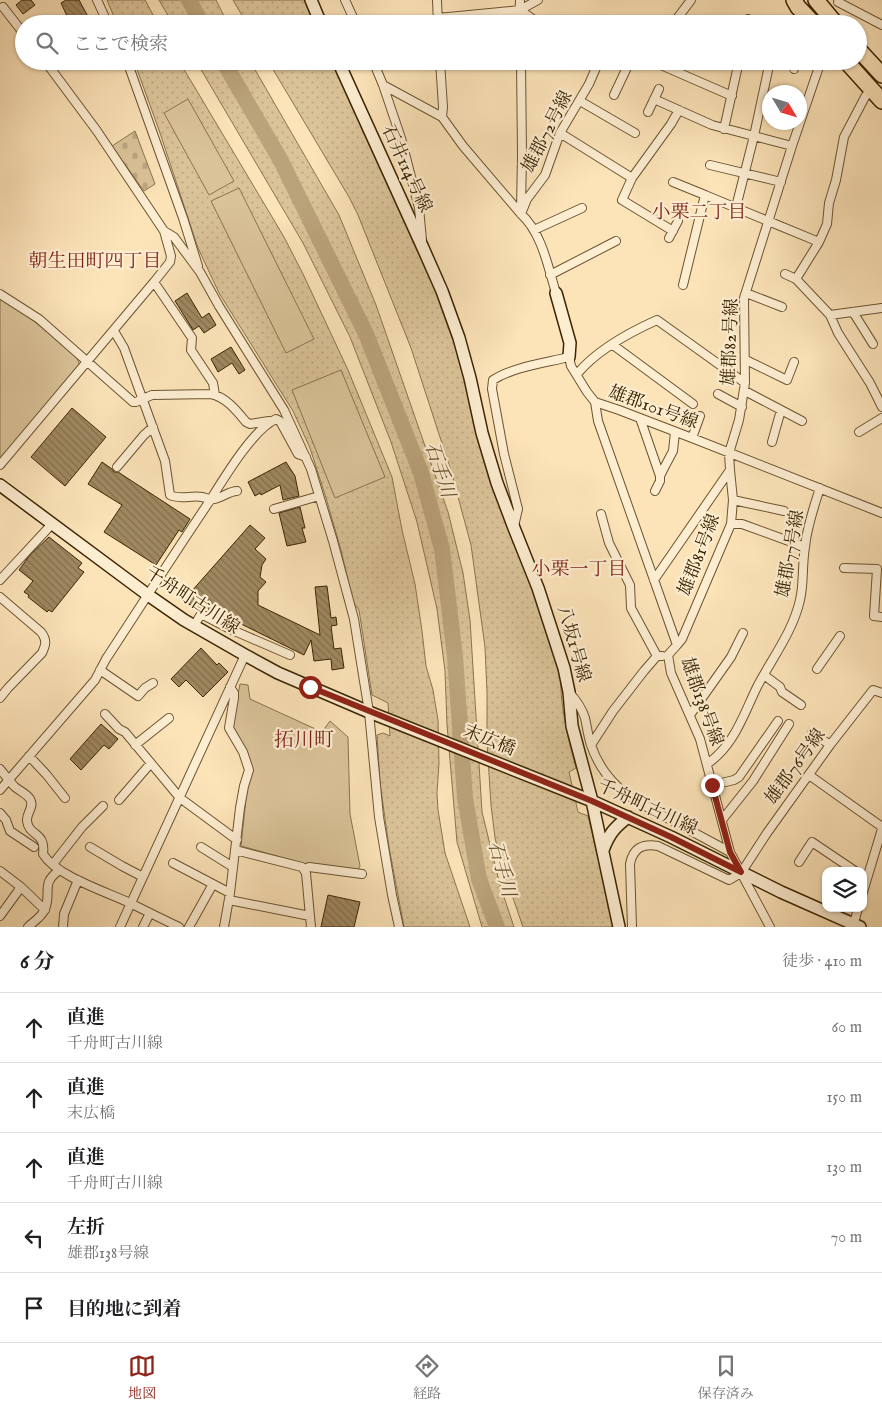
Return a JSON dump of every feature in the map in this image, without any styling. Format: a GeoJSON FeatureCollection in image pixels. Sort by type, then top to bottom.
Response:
{"type":"FeatureCollection","features":[{"type":"Feature","properties":{"kind":"highway"},"geometry":{"type":"LineString","coordinates":[[794,0],[798,7],[812,15]]}},
{"type":"Feature","properties":{"kind":"highway"},"geometry":{"type":"LineString","coordinates":[[816,0],[822,15]]}},
{"type":"Feature","properties":{"kind":"highway"},"geometry":{"type":"LineString","coordinates":[[867,59],[882,75]]}},
{"type":"Feature","properties":{"kind":"highway"},"geometry":{"type":"LineString","coordinates":[[854,70],[882,101]]}},
{"type":"Feature","properties":{"kind":"street"},"geometry":{"type":"LineString","coordinates":[[8,0],[2,9],[15,24]]}},
{"type":"Feature","properties":{"kind":"street"},"geometry":{"type":"LineString","coordinates":[[97,0],[104,15]]}},
{"type":"Feature","properties":{"kind":"street"},"geometry":{"type":"LineString","coordinates":[[311,0],[317,15]]}},
{"type":"Feature","properties":{"kind":"street"},"geometry":{"type":"LineString","coordinates":[[346,0],[352,15]]}},
{"type":"Feature","properties":{"kind":"street"},"geometry":{"type":"LineString","coordinates":[[437,0],[438,15]]}},
{"type":"Feature","properties":{"kind":"street"},"geometry":{"type":"LineString","coordinates":[[520,0],[520,15]]}},
{"type":"Feature","properties":{"kind":"street"},"geometry":{"type":"LineString","coordinates":[[483,15],[520,10],[538,0]]}},
{"type":"Feature","properties":{"kind":"street"},"geometry":{"type":"LineString","coordinates":[[680,15],[691,0]]}},
{"type":"Feature","properties":{"kind":"street"},"geometry":{"type":"LineString","coordinates":[[830,15],[839,1],[864,15]]}},
{"type":"Feature","properties":{"kind":"street"},"geometry":{"type":"LineString","coordinates":[[520,10],[527,15]]}},
{"type":"Feature","properties":{"kind":"street"},"geometry":{"type":"LineString","coordinates":[[867,17],[882,25]]}},
{"type":"Feature","properties":{"kind":"street"},"geometry":{"type":"LineString","coordinates":[[0,466],[154,282],[170,262],[171,256],[164,231],[97,131],[52,70]]}},
{"type":"Feature","properties":{"kind":"street"},"geometry":{"type":"LineString","coordinates":[[130,70],[183,218],[200,272]]}},
{"type":"Feature","properties":{"kind":"street","name":"石井114号線"},"geometry":{"type":"LineString","coordinates":[[342,70],[442,291]]}},
{"type":"Feature","properties":{"kind":"street"},"geometry":{"type":"LineString","coordinates":[[377,70],[401,138],[416,199],[423,248]]}},
{"type":"Feature","properties":{"kind":"street"},"geometry":{"type":"LineString","coordinates":[[441,70],[442,117]]}},
{"type":"Feature","properties":{"kind":"street"},"geometry":{"type":"LineString","coordinates":[[521,70],[521,214]]}},
{"type":"Feature","properties":{"kind":"street","name":"雄郡72号線"},"geometry":{"type":"LineString","coordinates":[[521,214],[527,199],[545,175],[560,134],[580,101],[595,70]]}},
{"type":"Feature","properties":{"kind":"street"},"geometry":{"type":"LineString","coordinates":[[614,95],[626,70]]}},
{"type":"Feature","properties":{"kind":"street"},"geometry":{"type":"LineString","coordinates":[[672,70],[732,96]]}},
{"type":"Feature","properties":{"kind":"street"},"geometry":{"type":"LineString","coordinates":[[724,129],[737,70]]}},
{"type":"Feature","properties":{"kind":"street"},"geometry":{"type":"LineString","coordinates":[[736,207],[746,172],[768,70]]}},
{"type":"Feature","properties":{"kind":"street","name":"雄郡82号線"},"geometry":{"type":"LineString","coordinates":[[730,470],[729,453],[742,407],[745,387],[744,298],[818,70]]}},
{"type":"Feature","properties":{"kind":"street"},"geometry":{"type":"LineString","coordinates":[[383,86],[431,113],[442,117],[463,146],[529,222],[534,230],[556,294],[570,342],[569,357],[501,375],[493,380],[492,389],[504,454],[518,509],[514,528]]}},
{"type":"Feature","properties":{"kind":"street"},"geometry":{"type":"LineString","coordinates":[[648,112],[659,89]]}},
{"type":"Feature","properties":{"kind":"street"},"geometry":{"type":"LineString","coordinates":[[796,279],[820,242],[827,224],[844,137],[871,89]]}},
{"type":"Feature","properties":{"kind":"street"},"geometry":{"type":"LineString","coordinates":[[654,99],[712,125],[792,146]]}},
{"type":"Feature","properties":{"kind":"street"},"geometry":{"type":"LineString","coordinates":[[580,101],[635,132]]}},
{"type":"Feature","properties":{"kind":"street"},"geometry":{"type":"LineString","coordinates":[[678,221],[671,234],[622,200],[632,178],[679,110]]}},
{"type":"Feature","properties":{"kind":"street"},"geometry":{"type":"LineString","coordinates":[[560,134],[632,178]]}},
{"type":"Feature","properties":{"kind":"street"},"geometry":{"type":"LineString","coordinates":[[710,165],[746,172],[781,182]]}},
{"type":"Feature","properties":{"kind":"street"},"geometry":{"type":"LineString","coordinates":[[673,182],[820,242]]}},
{"type":"Feature","properties":{"kind":"street"},"geometry":{"type":"LineString","coordinates":[[683,285],[705,195]]}},
{"type":"Feature","properties":{"kind":"street"},"geometry":{"type":"LineString","coordinates":[[534,230],[582,208]]}},
{"type":"Feature","properties":{"kind":"street"},"geometry":{"type":"LineString","coordinates":[[164,231],[174,238],[200,272],[284,410],[306,457],[354,619],[369,712],[379,817],[390,886],[399,927]]}},
{"type":"Feature","properties":{"kind":"street"},"geometry":{"type":"LineString","coordinates":[[550,275],[616,241]]}},
{"type":"Feature","properties":{"kind":"street"},"geometry":{"type":"LineString","coordinates":[[785,274],[796,279],[830,315],[838,333],[870,383],[882,407]]}},
{"type":"Feature","properties":{"kind":"street"},"geometry":{"type":"LineString","coordinates":[[154,282],[192,338],[191,350],[213,383],[215,395]]}},
{"type":"Feature","properties":{"kind":"street","name":"八坂1号線"},"geometry":{"type":"LineString","coordinates":[[442,291],[468,370],[482,433],[492,466],[538,588],[564,668],[569,692],[572,726],[587,799],[603,850],[620,927]]}},
{"type":"Feature","properties":{"kind":"street"},"geometry":{"type":"LineString","coordinates":[[746,293],[782,307]]}},
{"type":"Feature","properties":{"kind":"street"},"geometry":{"type":"LineString","coordinates":[[0,294],[39,320],[133,402],[152,394],[215,395],[226,402],[250,424],[269,422],[276,419],[280,421],[298,454],[306,457]]}},
{"type":"Feature","properties":{"kind":"street"},"geometry":{"type":"LineString","coordinates":[[830,315],[882,308]]}},
{"type":"Feature","properties":{"kind":"street"},"geometry":{"type":"LineString","coordinates":[[853,312],[873,344]]}},
{"type":"Feature","properties":{"kind":"street"},"geometry":{"type":"LineString","coordinates":[[577,374],[592,358],[635,330],[657,320],[745,387],[802,421]]}},
{"type":"Feature","properties":{"kind":"street"},"geometry":{"type":"LineString","coordinates":[[114,331],[120,341],[154,427],[165,461],[170,495],[175,498],[201,497],[210,500],[237,491]]}},
{"type":"Feature","properties":{"kind":"street"},"geometry":{"type":"LineString","coordinates":[[613,344],[693,404]]}},
{"type":"Feature","properties":{"kind":"street","name":"雄郡101号線"},"geometry":{"type":"LineString","coordinates":[[569,357],[587,392],[595,402],[882,513]]}},
{"type":"Feature","properties":{"kind":"street"},"geometry":{"type":"LineString","coordinates":[[746,360],[788,380],[794,362]]}},
{"type":"Feature","properties":{"kind":"street"},"geometry":{"type":"LineString","coordinates":[[718,394],[742,407]]}},
{"type":"Feature","properties":{"kind":"street","name":"雄郡138号線"},"geometry":{"type":"LineString","coordinates":[[595,402],[598,421],[677,645],[668,655],[671,673],[700,738],[730,852],[770,927]]}},
{"type":"Feature","properties":{"kind":"street"},"geometry":{"type":"LineString","coordinates":[[772,442],[781,410]]}},
{"type":"Feature","properties":{"kind":"street"},"geometry":{"type":"LineString","coordinates":[[692,438],[700,416]]}},
{"type":"Feature","properties":{"kind":"street"},"geometry":{"type":"LineString","coordinates":[[640,418],[660,476],[660,481],[655,491]]}},
{"type":"Feature","properties":{"kind":"street"},"geometry":{"type":"LineString","coordinates":[[859,432],[882,418]]}},
{"type":"Feature","properties":{"kind":"street"},"geometry":{"type":"LineString","coordinates":[[0,790],[95,680],[241,453],[269,422]]}},
{"type":"Feature","properties":{"kind":"street"},"geometry":{"type":"LineString","coordinates":[[117,467],[144,435],[154,427]]}},
{"type":"Feature","properties":{"kind":"street"},"geometry":{"type":"LineString","coordinates":[[660,476],[673,451],[675,432]]}},
{"type":"Feature","properties":{"kind":"street"},"geometry":{"type":"LineString","coordinates":[[643,456],[652,452]]}},
{"type":"Feature","properties":{"kind":"street"},"geometry":{"type":"LineString","coordinates":[[654,580],[730,470]]}},
{"type":"Feature","properties":{"kind":"street","name":"雄郡81号線"},"geometry":{"type":"LineString","coordinates":[[677,645],[682,639],[731,524],[733,500],[730,470]]}},
{"type":"Feature","properties":{"kind":"street","name":"千舟町古川線"},"geometry":{"type":"LineString","coordinates":[[0,485],[148,595],[194,626],[278,673],[382,717]]}},
{"type":"Feature","properties":{"kind":"street","name":"雄郡77号線"},"geometry":{"type":"LineString","coordinates":[[707,764],[716,758],[739,728],[759,685],[791,626],[800,599],[804,547],[820,488]]}},
{"type":"Feature","properties":{"kind":"street"},"geometry":{"type":"LineString","coordinates":[[274,509],[319,496]]}},
{"type":"Feature","properties":{"kind":"street"},"geometry":{"type":"LineString","coordinates":[[733,500],[784,511]]}},
{"type":"Feature","properties":{"kind":"street"},"geometry":{"type":"LineString","coordinates":[[602,514],[609,543],[630,585],[631,608],[657,656]]}},
{"type":"Feature","properties":{"kind":"street"},"geometry":{"type":"LineString","coordinates":[[0,580],[52,524]]}},
{"type":"Feature","properties":{"kind":"street"},"geometry":{"type":"LineString","coordinates":[[731,524],[742,524],[804,547]]}},
{"type":"Feature","properties":{"kind":"street"},"geometry":{"type":"LineString","coordinates":[[844,568],[877,569],[874,616],[882,617]]}},
{"type":"Feature","properties":{"kind":"street"},"geometry":{"type":"LineString","coordinates":[[0,596],[41,632],[46,646],[0,698]]}},
{"type":"Feature","properties":{"kind":"street"},"geometry":{"type":"LineString","coordinates":[[194,626],[201,614],[290,655]]}},
{"type":"Feature","properties":{"kind":"street"},"geometry":{"type":"LineString","coordinates":[[690,715],[731,658],[743,633]]}},
{"type":"Feature","properties":{"kind":"street"},"geometry":{"type":"LineString","coordinates":[[817,669],[840,636]]}},
{"type":"Feature","properties":{"kind":"street"},"geometry":{"type":"LineString","coordinates":[[120,927],[245,655]]}},
{"type":"Feature","properties":{"kind":"street"},"geometry":{"type":"LineString","coordinates":[[591,745],[613,711],[644,671],[657,656],[668,655]]}},
{"type":"Feature","properties":{"kind":"street"},"geometry":{"type":"LineString","coordinates":[[100,670],[138,696],[153,683]]}},
{"type":"Feature","properties":{"kind":"street"},"geometry":{"type":"LineString","coordinates":[[764,676],[780,686],[782,692],[801,705]]}},
{"type":"Feature","properties":{"kind":"street"},"geometry":{"type":"LineString","coordinates":[[224,927],[230,896],[242,793],[249,770],[243,752],[229,728],[234,698],[234,693],[230,687]]}},
{"type":"Feature","properties":{"kind":"street","name":"雄郡76号線"},"geometry":{"type":"LineString","coordinates":[[741,872],[830,745],[874,690],[882,692]]}},
{"type":"Feature","properties":{"kind":"street"},"geometry":{"type":"LineString","coordinates":[[569,692],[577,701],[584,716],[591,745],[607,776],[616,787],[630,798],[730,852]]}},
{"type":"Feature","properties":{"kind":"street"},"geometry":{"type":"LineString","coordinates":[[105,714],[124,732],[180,798],[237,840]]}},
{"type":"Feature","properties":{"kind":"street","name":"末広橋"},"geometry":{"type":"LineString","coordinates":[[382,717],[587,799]]}},
{"type":"Feature","properties":{"kind":"street"},"geometry":{"type":"LineString","coordinates":[[135,745],[169,718]]}},
{"type":"Feature","properties":{"kind":"street"},"geometry":{"type":"LineString","coordinates":[[712,785],[739,777],[778,721]]}},
{"type":"Feature","properties":{"kind":"street"},"geometry":{"type":"LineString","coordinates":[[722,820],[753,781],[789,724]]}},
{"type":"Feature","properties":{"kind":"street"},"geometry":{"type":"LineString","coordinates":[[812,732],[830,745]]}},
{"type":"Feature","properties":{"kind":"street"},"geometry":{"type":"LineString","coordinates":[[29,756],[65,798]]}},
{"type":"Feature","properties":{"kind":"street"},"geometry":{"type":"LineString","coordinates":[[123,800],[151,763]]}},
{"type":"Feature","properties":{"kind":"street"},"geometry":{"type":"LineString","coordinates":[[0,768],[9,780],[31,800],[32,805],[27,817],[27,823],[30,829],[41,838],[44,847],[43,854],[53,864],[78,880],[179,927]]}},
{"type":"Feature","properties":{"kind":"street"},"geometry":{"type":"LineString","coordinates":[[809,775],[882,828],[867,872]]}},
{"type":"Feature","properties":{"kind":"street","name":"千舟町古川線"},"geometry":{"type":"LineString","coordinates":[[587,799],[856,926]]}},
{"type":"Feature","properties":{"kind":"street"},"geometry":{"type":"LineString","coordinates":[[53,864],[82,827],[103,806]]}},
{"type":"Feature","properties":{"kind":"street"},"geometry":{"type":"LineString","coordinates":[[0,813],[6,820],[10,831],[34,847]]}},
{"type":"Feature","properties":{"kind":"street"},"geometry":{"type":"LineString","coordinates":[[603,850],[608,836],[628,817]]}},
{"type":"Feature","properties":{"kind":"street"},"geometry":{"type":"LineString","coordinates":[[799,862],[812,842],[849,867]]}},
{"type":"Feature","properties":{"kind":"street"},"geometry":{"type":"LineString","coordinates":[[632,927],[630,864],[633,854],[641,846],[648,844],[664,848],[729,880],[741,872]]}},
{"type":"Feature","properties":{"kind":"street"},"geometry":{"type":"LineString","coordinates":[[90,847],[143,877]]}},
{"type":"Feature","properties":{"kind":"street"},"geometry":{"type":"LineString","coordinates":[[203,859],[204,849],[233,867]]}},
{"type":"Feature","properties":{"kind":"street"},"geometry":{"type":"LineString","coordinates":[[236,850],[305,869],[309,867],[362,874]]}},
{"type":"Feature","properties":{"kind":"street"},"geometry":{"type":"LineString","coordinates":[[172,863],[213,884],[230,896],[310,916]]}},
{"type":"Feature","properties":{"kind":"street"},"geometry":{"type":"LineString","coordinates":[[305,869],[311,927]]}},
{"type":"Feature","properties":{"kind":"street"},"geometry":{"type":"LineString","coordinates":[[31,926],[45,910],[49,879],[60,870]]}},
{"type":"Feature","properties":{"kind":"street"},"geometry":{"type":"LineString","coordinates":[[0,871],[21,887],[45,910]]}},
{"type":"Feature","properties":{"kind":"street"},"geometry":{"type":"LineString","coordinates":[[62,927],[64,914],[78,880]]}},
{"type":"Feature","properties":{"kind":"street"},"geometry":{"type":"LineString","coordinates":[[189,927],[213,884]]}},
{"type":"Feature","properties":{"kind":"street"},"geometry":{"type":"LineString","coordinates":[[0,916],[21,887]]}},
{"type":"Feature","properties":{"kind":"street"},"geometry":{"type":"LineString","coordinates":[[856,926],[858,912]]}},
{"type":"Feature","properties":{"kind":"street"},"geometry":{"type":"LineString","coordinates":[[143,927],[150,913]]}},
{"type":"Feature","properties":{"kind":"green space"},"geometry":{"type":"Polygon","coordinates":[[[107,0],[145,0],[153,15],[113,15],[107,0]]]}},
{"type":"Feature","properties":{"kind":"green space"},"geometry":{"type":"Polygon","coordinates":[[[159,0],[216,0],[224,15],[168,15],[159,0]]]}},
{"type":"Feature","properties":{"kind":"green space"},"geometry":{"type":"Polygon","coordinates":[[[233,0],[305,0],[312,15],[242,15],[233,0]]]}},
{"type":"Feature","properties":{"kind":"green space"},"geometry":{"type":"Polygon","coordinates":[[[137,70],[184,70],[284,237],[303,274],[348,370],[392,477],[415,584],[426,666],[433,690],[438,720],[439,763],[437,793],[445,853],[470,927],[404,927],[389,847],[380,783],[377,735],[383,733],[390,736],[388,703],[372,695],[359,610],[353,602],[326,498],[310,448],[293,411],[219,293],[198,248],[137,70]]]}},
{"type":"Feature","properties":{"kind":"green space"},"geometry":{"type":"Polygon","coordinates":[[[201,70],[255,70],[339,215],[376,305],[448,512],[463,573],[470,620],[482,812],[500,885],[514,927],[482,927],[457,842],[447,725],[445,671],[437,609],[417,522],[391,442],[350,337],[303,243],[201,70]]]}},
{"type":"Feature","properties":{"kind":"green space"},"geometry":{"type":"Polygon","coordinates":[[[273,70],[338,70],[359,122],[440,301],[460,359],[522,560],[561,669],[562,707],[576,768],[569,772],[578,812],[588,816],[614,927],[523,927],[502,866],[495,838],[487,742],[485,647],[471,545],[451,471],[411,348],[349,197],[273,70]]]}},
{"type":"Feature","properties":{"kind":"green space"},"geometry":{"type":"Polygon","coordinates":[[[188,99],[234,181],[209,195],[164,113],[188,99]]]}},
{"type":"Feature","properties":{"kind":"green space"},"geometry":{"type":"Polygon","coordinates":[[[135,131],[155,184],[144,191],[112,146],[135,131]]]}},
{"type":"Feature","properties":{"kind":"green space"},"geometry":{"type":"Polygon","coordinates":[[[239,188],[314,339],[286,353],[211,201],[239,188]]]}},
{"type":"Feature","properties":{"kind":"green space"},"geometry":{"type":"Polygon","coordinates":[[[0,299],[29,317],[76,356],[79,363],[1,458],[0,457],[0,299]]]}},
{"type":"Feature","properties":{"kind":"green space"},"geometry":{"type":"Polygon","coordinates":[[[341,370],[385,477],[335,498],[292,390],[341,370]]]}},
{"type":"Feature","properties":{"kind":"green space"},"geometry":{"type":"Polygon","coordinates":[[[240,684],[248,685],[250,699],[322,732],[330,721],[348,737],[350,814],[360,866],[358,870],[310,865],[241,846],[247,789],[252,770],[232,727],[240,684]]]}},
{"type":"Feature","properties":{"kind":"building"},"geometry":{"type":"Polygon","coordinates":[[[22,0],[31,0],[35,5],[23,14],[16,5],[22,0]]]}},
{"type":"Feature","properties":{"kind":"building"},"geometry":{"type":"Polygon","coordinates":[[[66,0],[79,0],[87,15],[67,15],[61,3],[66,0]]]}},
{"type":"Feature","properties":{"kind":"building"},"geometry":{"type":"Polygon","coordinates":[[[187,293],[202,318],[209,313],[216,325],[204,333],[199,326],[193,330],[175,301],[187,293]]]}},
{"type":"Feature","properties":{"kind":"building"},"geometry":{"type":"Polygon","coordinates":[[[231,347],[245,370],[239,374],[232,363],[218,372],[211,359],[231,347]]]}},
{"type":"Feature","properties":{"kind":"building"},"geometry":{"type":"Polygon","coordinates":[[[72,408],[106,437],[65,486],[31,457],[72,408]]]}},
{"type":"Feature","properties":{"kind":"building"},"geometry":{"type":"Polygon","coordinates":[[[102,462],[114,472],[118,472],[190,519],[182,532],[179,530],[156,565],[104,532],[122,505],[88,484],[102,462]]]}},
{"type":"Feature","properties":{"kind":"building"},"geometry":{"type":"Polygon","coordinates":[[[286,462],[295,476],[299,496],[283,500],[280,485],[261,495],[260,493],[255,496],[248,482],[286,462]]]}},
{"type":"Feature","properties":{"kind":"building"},"geometry":{"type":"Polygon","coordinates":[[[300,507],[305,528],[302,528],[306,542],[287,546],[279,513],[300,507]]]}},
{"type":"Feature","properties":{"kind":"building"},"geometry":{"type":"Polygon","coordinates":[[[250,525],[265,538],[255,549],[266,559],[262,565],[260,577],[266,582],[258,591],[258,605],[320,635],[315,587],[327,586],[331,618],[336,617],[337,625],[331,626],[334,649],[341,648],[344,668],[332,670],[331,659],[314,661],[311,640],[304,655],[233,620],[231,621],[223,615],[220,618],[205,606],[202,609],[198,609],[183,601],[250,525]]]}},
{"type":"Feature","properties":{"kind":"building"},"geometry":{"type":"Polygon","coordinates":[[[49,537],[82,563],[78,568],[84,572],[52,612],[49,610],[47,612],[24,592],[33,581],[19,570],[30,555],[49,537]]]}},
{"type":"Feature","properties":{"kind":"building"},"geometry":{"type":"Polygon","coordinates":[[[201,648],[217,665],[219,663],[228,672],[203,697],[186,680],[179,687],[171,679],[201,648]]]}},
{"type":"Feature","properties":{"kind":"building"},"geometry":{"type":"Polygon","coordinates":[[[101,724],[118,739],[109,749],[104,745],[81,770],[70,759],[101,724]]]}},
{"type":"Feature","properties":{"kind":"building"},"geometry":{"type":"Polygon","coordinates":[[[328,895],[360,902],[354,927],[321,927],[328,895]]]}},
{"type":"Feature","properties":{"kind":"waterway","name":"石手川"},"geometry":{"type":"LineString","coordinates":[[189,0],[197,15]]}},
{"type":"Feature","properties":{"kind":"waterway","name":"石手川"},"geometry":{"type":"LineString","coordinates":[[228,70],[280,159],[366,334],[421,473],[442,549],[455,656],[465,798],[479,879],[497,927]]}},
{"type":"Feature","properties":{"kind":"district","name":"小栗二丁目"},"geometry":{"type":"Point","coordinates":[699,213]}},
{"type":"Feature","properties":{"kind":"district","name":"朝生田町四丁目"},"geometry":{"type":"Point","coordinates":[95,262]}},
{"type":"Feature","properties":{"kind":"district","name":"小栗一丁目"},"geometry":{"type":"Point","coordinates":[579,570]}},
{"type":"Feature","properties":{"kind":"district","name":"拓川町"},"geometry":{"type":"Point","coordinates":[304,740]}},
{"type":"Feature","properties":{"kind":"route"},"geometry":{"type":"LineString","coordinates":[[310,687],[592,801],[741,872],[730,852],[712,785]]}}]}
